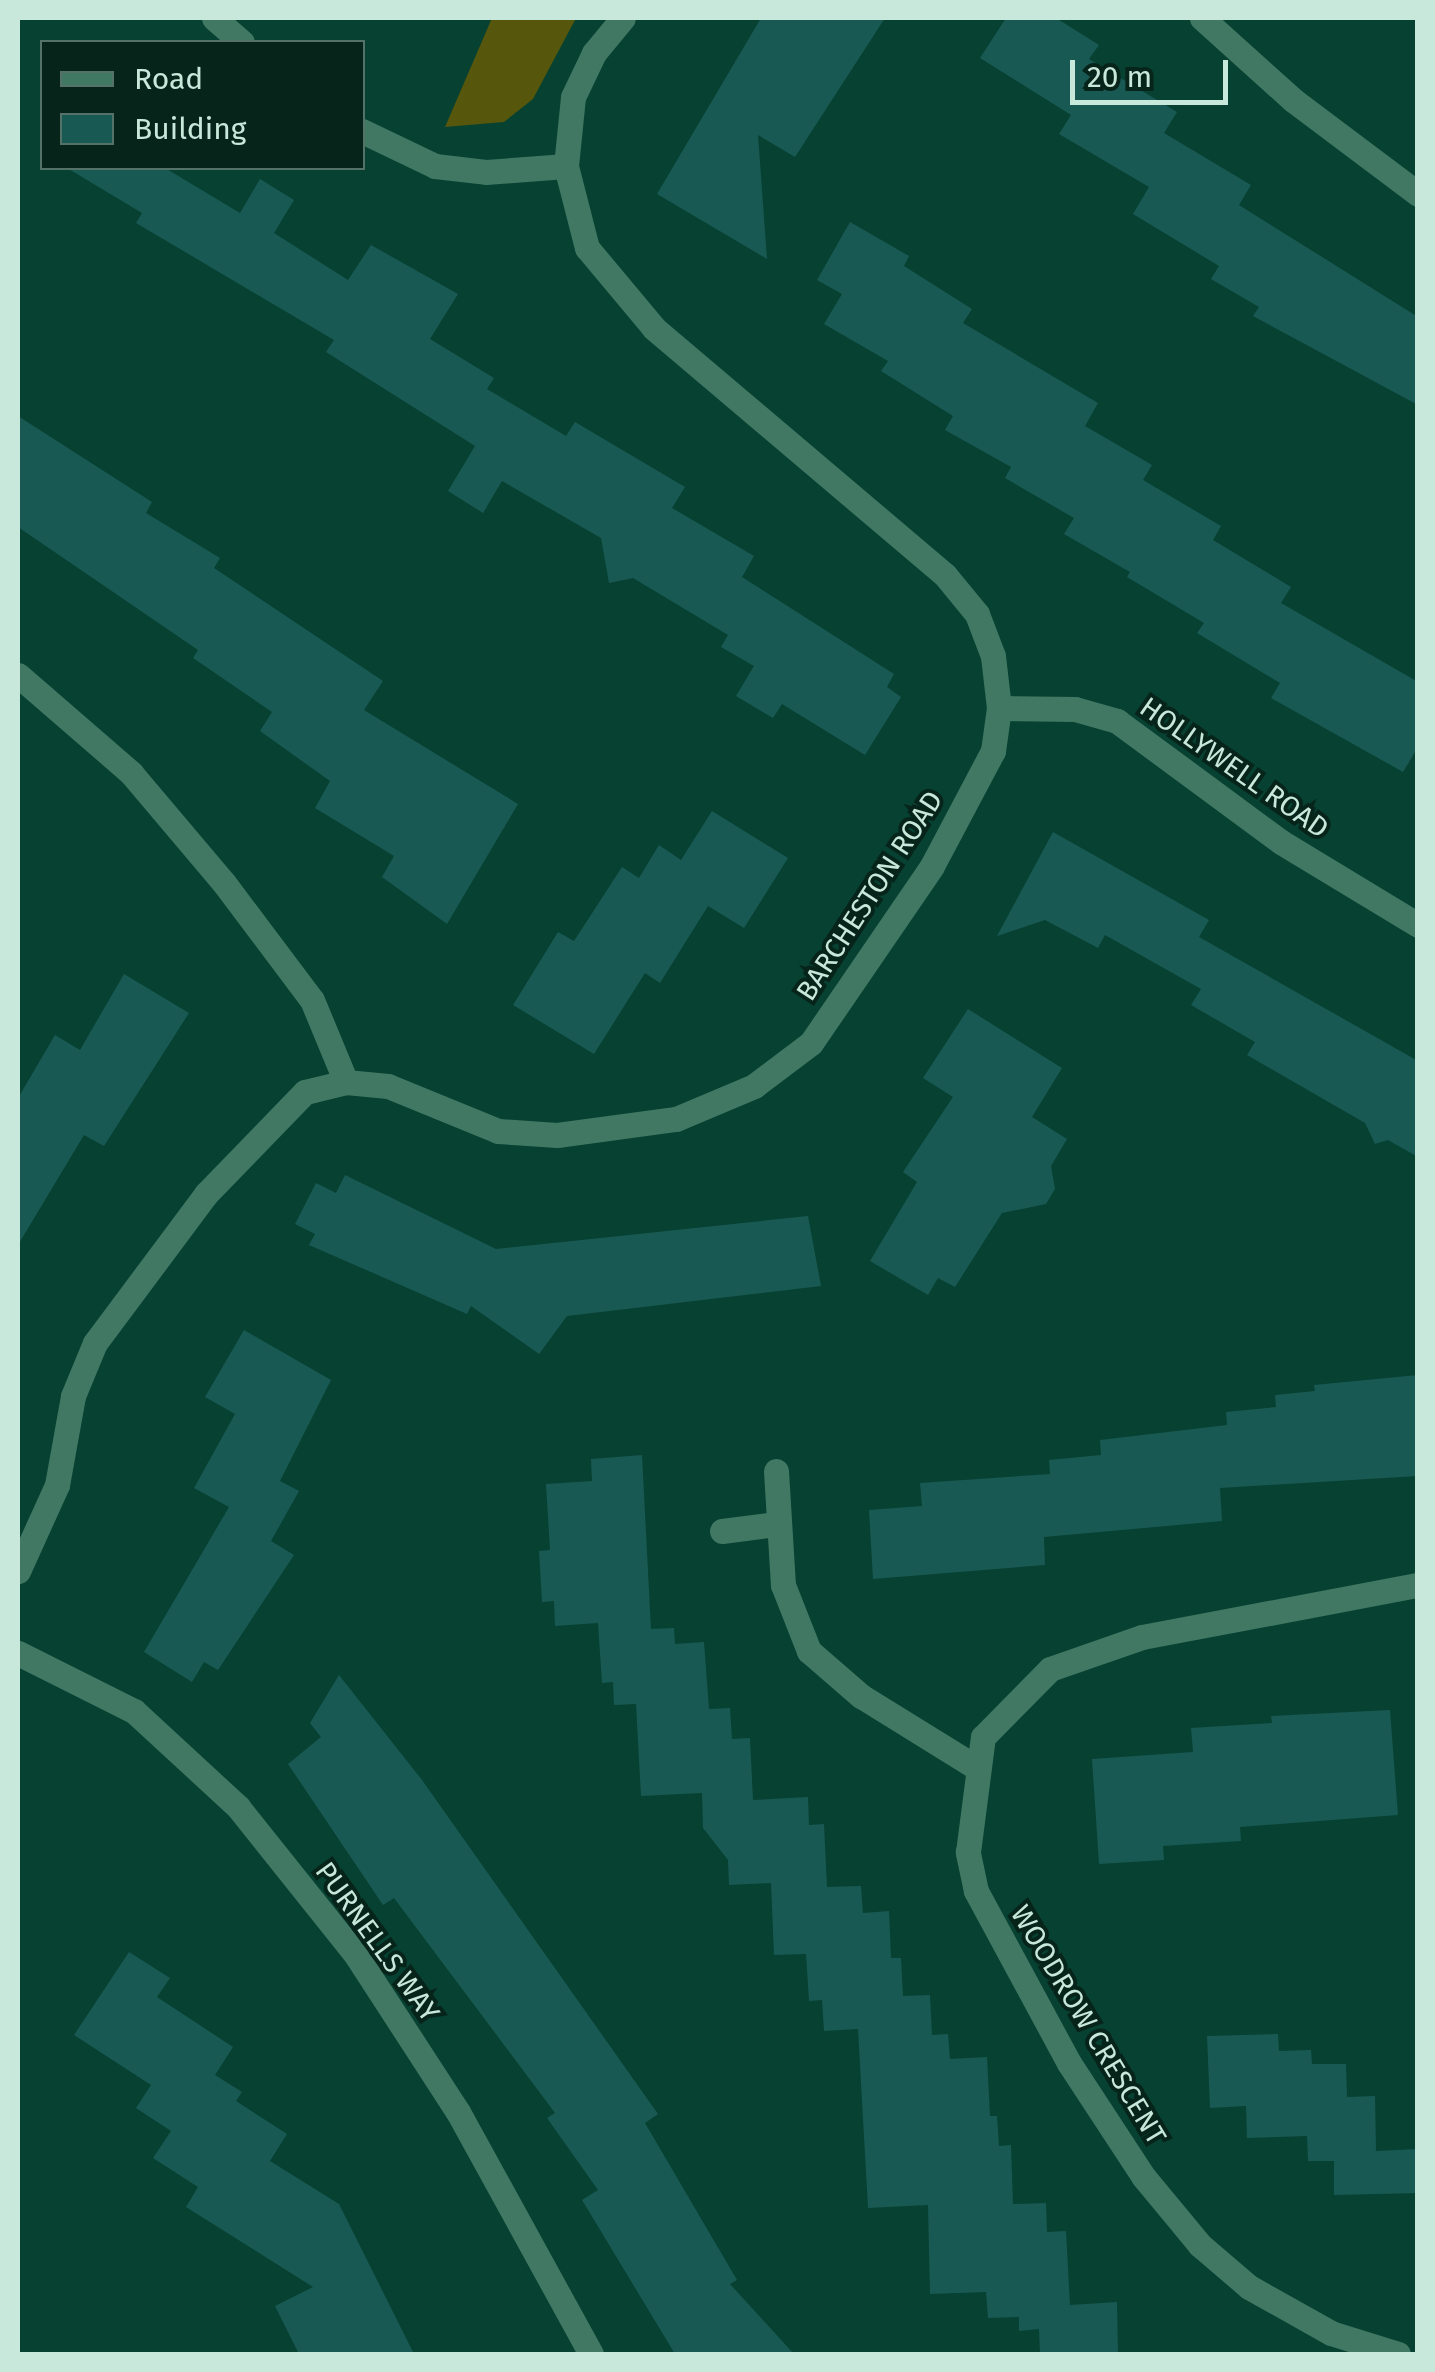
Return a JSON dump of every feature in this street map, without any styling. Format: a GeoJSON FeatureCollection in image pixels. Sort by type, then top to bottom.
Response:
{"type":"FeatureCollection","features":[{"type":"Feature","properties":{"kind":"street"},"geometry":{"type":"LineString","coordinates":[[214,18],[240,40]]}},
{"type":"Feature","properties":{"kind":"street","name":"BARCHESTON ROAD"},"geometry":{"type":"LineString","coordinates":[[18,1571],[58,1485],[73,1396],[95,1343],[206,1194],[305,1092],[346,1082],[388,1086],[498,1131],[557,1135],[676,1119],[754,1086],[811,1043],[932,866],[993,751],[1000,708],[993,656],[976,614],[945,576],[615,288],[586,248],[566,166],[573,97],[594,53],[623,18]]}},
{"type":"Feature","properties":{"kind":"street"},"geometry":{"type":"LineString","coordinates":[[1202,18],[1293,100],[1418,194]]}},
{"type":"Feature","properties":{"kind":"street"},"geometry":{"type":"LineString","coordinates":[[365,132],[435,166],[486,172],[566,166]]}},
{"type":"Feature","properties":{"kind":"street"},"geometry":{"type":"LineString","coordinates":[[18,675],[131,773],[224,883],[312,1000],[346,1082]]}},
{"type":"Feature","properties":{"kind":"street","name":"HOLLYWELL ROAD"},"geometry":{"type":"LineString","coordinates":[[1000,708],[1075,709],[1117,720],[1282,842],[1418,925]]}},
{"type":"Feature","properties":{"kind":"street"},"geometry":{"type":"LineString","coordinates":[[776,1471],[782,1585],[809,1651],[861,1696],[977,1768]]}},
{"type":"Feature","properties":{"kind":"street"},"geometry":{"type":"LineString","coordinates":[[722,1531],[776,1524]]}},
{"type":"Feature","properties":{"kind":"street","name":"WOODROW CRESCENT"},"geometry":{"type":"LineString","coordinates":[[1398,2354],[1331,2333],[1248,2286],[1200,2245],[1143,2176],[1069,2062],[976,1891],[968,1852],[983,1737],[1050,1668],[1142,1636],[1418,1586]]}},
{"type":"Feature","properties":{"kind":"street","name":"PURNELLS WAY"},"geometry":{"type":"LineString","coordinates":[[18,1653],[134,1712],[238,1806],[356,1956],[458,2112],[591,2354]]}},
{"type":"Feature","properties":{"kind":"shaded area"},"geometry":{"type":"Polygon","coordinates":[[[492,18],[576,18],[533,99],[504,122],[445,127],[492,18]]]}},
{"type":"Feature","properties":{"kind":"building"},"geometry":{"type":"Polygon","coordinates":[[[761,18],[885,18],[795,157],[758,135],[767,259],[657,194],[761,18]]]}},
{"type":"Feature","properties":{"kind":"building"},"geometry":{"type":"Polygon","coordinates":[[[1006,18],[1056,18],[1099,45],[1089,59],[1177,112],[1164,133],[1251,185],[1239,205],[1418,317],[1418,405],[1253,316],[1259,307],[1211,279],[1219,266],[1133,214],[1149,187],[1059,134],[1071,115],[980,58],[1006,18]]]}},
{"type":"Feature","properties":{"kind":"building"},"geometry":{"type":"Polygon","coordinates":[[[70,170],[168,170],[240,213],[260,179],[294,200],[274,233],[348,280],[371,245],[458,294],[430,339],[494,378],[487,389],[566,436],[575,422],[685,487],[672,508],[754,556],[742,577],[894,674],[887,687],[901,697],[865,755],[782,704],[773,718],[736,696],[754,666],[721,647],[728,635],[633,578],[609,583],[601,538],[502,481],[483,513],[448,491],[475,446],[326,352],[334,340],[136,223],[142,213],[70,170]]]}},
{"type":"Feature","properties":{"kind":"building"},"geometry":{"type":"Polygon","coordinates":[[[850,222],[909,256],[904,266],[972,309],[963,323],[1098,403],[1085,426],[1152,465],[1143,480],[1221,526],[1213,540],[1291,587],[1281,603],[1418,682],[1418,747],[1403,772],[1271,698],[1280,683],[1197,633],[1204,623],[1127,577],[1130,572],[1064,534],[1074,518],[1005,478],[1011,467],[945,430],[953,416],[881,371],[888,361],[824,324],[842,294],[817,280],[850,222]]]}},
{"type":"Feature","properties":{"kind":"building"},"geometry":{"type":"Polygon","coordinates":[[[18,416],[152,502],[146,513],[220,558],[214,568],[383,681],[364,710],[518,804],[447,924],[382,877],[394,856],[315,808],[330,781],[260,731],[272,712],[193,658],[198,650],[18,527],[18,416]]]}},
{"type":"Feature","properties":{"kind":"building"},"geometry":{"type":"Polygon","coordinates":[[[712,811],[788,858],[744,928],[708,906],[660,983],[645,973],[594,1054],[513,1005],[558,932],[574,941],[622,867],[639,878],[659,845],[681,860],[712,811]]]}},
{"type":"Feature","properties":{"kind":"building"},"geometry":{"type":"Polygon","coordinates":[[[1053,832],[1209,920],[1199,937],[1418,1061],[1418,1157],[1388,1140],[1375,1144],[1365,1123],[1247,1055],[1255,1042],[1191,1005],[1201,989],[1105,935],[1098,948],[1045,920],[997,936],[1053,832]]]}},
{"type":"Feature","properties":{"kind":"building"},"geometry":{"type":"Polygon","coordinates":[[[124,974],[189,1013],[104,1146],[84,1135],[18,1245],[18,1098],[55,1035],[80,1050],[124,974]]]}},
{"type":"Feature","properties":{"kind":"building"},"geometry":{"type":"Polygon","coordinates":[[[968,1009],[1062,1068],[1032,1117],[1067,1139],[1051,1166],[1055,1189],[1046,1204],[1002,1213],[955,1287],[938,1278],[928,1295],[870,1261],[917,1182],[903,1172],[953,1097],[923,1078],[968,1009]]]}},
{"type":"Feature","properties":{"kind":"building"},"geometry":{"type":"Polygon","coordinates":[[[345,1175],[496,1249],[808,1216],[821,1286],[567,1316],[539,1354],[471,1306],[467,1314],[309,1245],[315,1234],[295,1224],[316,1183],[336,1193],[345,1175]]]}},
{"type":"Feature","properties":{"kind":"building"},"geometry":{"type":"Polygon","coordinates":[[[244,1330],[331,1380],[280,1481],[299,1491],[271,1541],[294,1555],[218,1670],[204,1662],[192,1682],[144,1652],[229,1507],[194,1488],[235,1414],[205,1397],[244,1330]]]}},
{"type":"Feature","properties":{"kind":"building"},"geometry":{"type":"Polygon","coordinates":[[[1418,1375],[1418,1476],[1220,1488],[1222,1521],[1044,1537],[1045,1565],[873,1579],[869,1510],[922,1506],[920,1483],[1050,1474],[1049,1460],[1101,1455],[1100,1440],[1227,1425],[1226,1412],[1276,1407],[1275,1395],[1315,1391],[1314,1385],[1418,1375]]]}},
{"type":"Feature","properties":{"kind":"building"},"geometry":{"type":"Polygon","coordinates":[[[642,1455],[651,1629],[674,1628],[675,1644],[704,1642],[709,1709],[730,1708],[732,1739],[750,1738],[753,1800],[808,1797],[809,1825],[824,1824],[827,1887],[861,1886],[863,1913],[889,1911],[891,1958],[901,1958],[903,1996],[930,1995],[932,2035],[948,2034],[950,2059],[987,2057],[990,2116],[997,2116],[999,2146],[1011,2145],[1013,2204],[1046,2203],[1047,2232],[1066,2231],[1070,2305],[1117,2302],[1118,2354],[1040,2354],[1039,2329],[1019,2331],[1019,2317],[988,2318],[986,2292],[930,2294],[928,2205],[868,2208],[858,2029],[824,2031],[822,2000],[809,2001],[806,1954],[774,1955],[771,1883],[729,1885],[728,1860],[703,1828],[702,1793],[641,1796],[636,1704],[614,1705],[613,1682],[602,1683],[598,1623],[555,1626],[554,1601],[542,1602],[539,1551],[550,1550],[546,1484],[592,1481],[591,1459],[642,1455]]]}},
{"type":"Feature","properties":{"kind":"building"},"geometry":{"type":"Polygon","coordinates":[[[339,1675],[422,1780],[658,2114],[645,2123],[737,2280],[730,2284],[794,2354],[675,2354],[582,2200],[598,2190],[547,2118],[555,2113],[394,1898],[383,1905],[288,1764],[321,1737],[310,1723],[339,1675]]]}},
{"type":"Feature","properties":{"kind":"building"},"geometry":{"type":"Polygon","coordinates":[[[1390,1710],[1398,1815],[1240,1827],[1241,1841],[1163,1846],[1164,1860],[1099,1864],[1092,1759],[1193,1752],[1191,1728],[1272,1723],[1271,1716],[1390,1710]]]}},
{"type":"Feature","properties":{"kind":"building"},"geometry":{"type":"Polygon","coordinates":[[[129,1952],[170,1978],[157,1997],[233,2047],[215,2075],[242,2092],[236,2101],[287,2134],[270,2161],[339,2204],[414,2354],[299,2354],[275,2306],[313,2287],[186,2207],[198,2187],[153,2158],[171,2131],[136,2108],[151,2085],[74,2035],[129,1952]]]}},
{"type":"Feature","properties":{"kind":"building"},"geometry":{"type":"Polygon","coordinates":[[[1278,2034],[1279,2051],[1311,2050],[1312,2064],[1346,2064],[1347,2097],[1375,2096],[1376,2151],[1418,2149],[1418,2193],[1334,2195],[1334,2161],[1308,2161],[1307,2136],[1247,2138],[1246,2106],[1210,2108],[1207,2036],[1278,2034]]]}}]}
